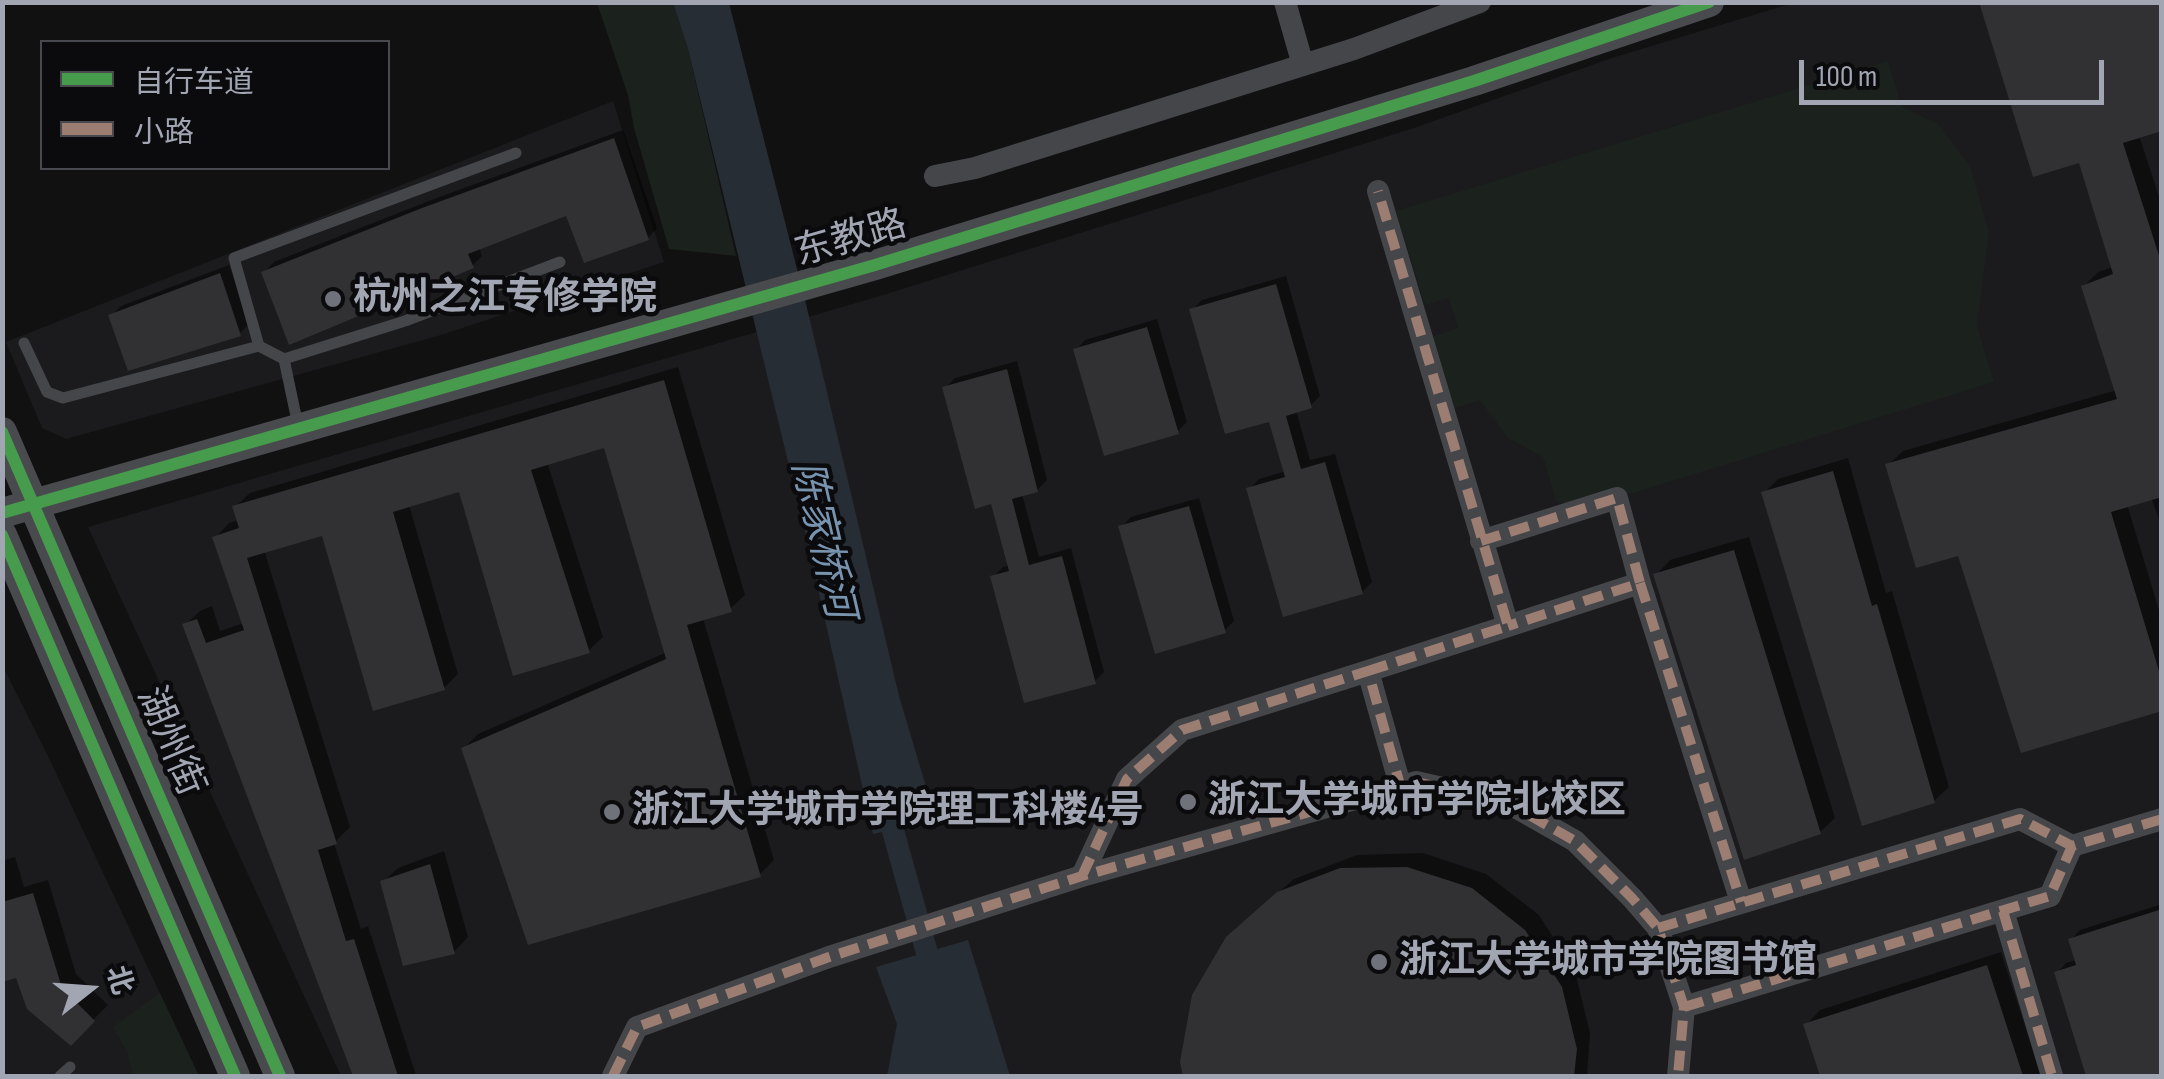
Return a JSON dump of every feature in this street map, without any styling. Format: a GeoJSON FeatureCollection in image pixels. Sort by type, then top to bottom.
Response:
{"type":"FeatureCollection","features":[{"type":"Feature","properties":{"kind":"street"},"geometry":{"type":"LineString","coordinates":[[1285,2],[1303,65]]}},
{"type":"Feature","properties":{"kind":"street"},"geometry":{"type":"LineString","coordinates":[[935,176],[974,168],[1303,65],[1480,2]]}},
{"type":"Feature","properties":{"kind":"street","name":"东教路"},"geometry":{"type":"LineString","coordinates":[[871,258],[1657,2]]}},
{"type":"Feature","properties":{"kind":"street","name":"东教路"},"geometry":{"type":"LineString","coordinates":[[21,498],[871,258],[1474,81],[1709,2]]}},
{"type":"Feature","properties":{"kind":"street"},"geometry":{"type":"LineString","coordinates":[[1378,191],[1508,626]]}},
{"type":"Feature","properties":{"kind":"street","name":"东教路"},"geometry":{"type":"LineString","coordinates":[[2,514],[21,498],[296,416],[673,314]]}},
{"type":"Feature","properties":{"kind":"street","name":"湖州街"},"geometry":{"type":"LineString","coordinates":[[2,432],[21,498],[280,1076]]}},
{"type":"Feature","properties":{"kind":"street"},"geometry":{"type":"LineString","coordinates":[[1481,542],[1616,498],[1741,902]]}},
{"type":"Feature","properties":{"kind":"street","name":"湖州街"},"geometry":{"type":"LineString","coordinates":[[2,535],[234,1076]]}},
{"type":"Feature","properties":{"kind":"street"},"geometry":{"type":"LineString","coordinates":[[1082,876],[1127,779],[1182,730],[1640,583]]}},
{"type":"Feature","properties":{"kind":"street"},"geometry":{"type":"LineString","coordinates":[[1368,671],[1400,785]]}},
{"type":"Feature","properties":{"kind":"street"},"geometry":{"type":"LineString","coordinates":[[613,1076],[636,1027],[829,957],[1082,876],[1416,782],[1500,801],[1575,841],[1658,928],[1684,1007],[1678,1076]]}},
{"type":"Feature","properties":{"kind":"street"},"geometry":{"type":"LineString","coordinates":[[1658,928],[2020,819],[2072,846],[2162,819]]}},
{"type":"Feature","properties":{"kind":"street"},"geometry":{"type":"LineString","coordinates":[[1684,1007],[2050,896],[2072,846]]}},
{"type":"Feature","properties":{"kind":"street"},"geometry":{"type":"LineString","coordinates":[[2003,911],[2052,1076]]}},
{"type":"Feature","properties":{"kind":"lane"},"geometry":{"type":"LineString","coordinates":[[259,346],[234,258],[516,153]]}},
{"type":"Feature","properties":{"kind":"lane"},"geometry":{"type":"LineString","coordinates":[[24,342],[47,392],[63,398],[259,346],[284,360],[560,262]]}},
{"type":"Feature","properties":{"kind":"lane"},"geometry":{"type":"LineString","coordinates":[[284,360],[296,416]]}},
{"type":"Feature","properties":{"kind":"shaded area"},"geometry":{"type":"Polygon","coordinates":[[[597,3],[673,3],[688,49],[736,256],[669,249],[628,95],[597,3]]]}},
{"type":"Feature","properties":{"kind":"shaded area","name":"浙江大学城市学院北校区"},"geometry":{"type":"Polygon","coordinates":[[[1793,3],[2161,3],[2161,1076],[341,1076],[88,527],[880,296],[1414,128],[1612,58],[1793,3]]]}},
{"type":"Feature","properties":{"kind":"shaded area"},"geometry":{"type":"Polygon","coordinates":[[[1888,61],[1902,107],[1938,124],[1970,166],[1989,232],[1977,326],[1994,382],[1578,510],[1556,501],[1543,457],[1508,438],[1480,400],[1452,409],[1430,337],[1458,328],[1449,298],[1425,305],[1396,211],[1888,61]]]}},
{"type":"Feature","properties":{"kind":"shaded area","name":"杭州之江专修学院"},"geometry":{"type":"Polygon","coordinates":[[[613,101],[664,262],[441,335],[66,439],[42,428],[6,342],[613,101]]]}},
{"type":"Feature","properties":{"kind":"shaded area"},"geometry":{"type":"Polygon","coordinates":[[[2,665],[47,754],[199,1076],[3,1076],[2,665]]]}},
{"type":"Feature","properties":{"kind":"shaded area"},"geometry":{"type":"Polygon","coordinates":[[[160,993],[199,1076],[133,1076],[127,1052],[113,1027],[160,993]]]}},
{"type":"Feature","properties":{"kind":"water"},"geometry":{"type":"Polygon","coordinates":[[[673,3],[729,3],[807,308],[899,696],[936,820],[873,834],[808,544],[688,49],[673,3]]]}},
{"type":"Feature","properties":{"kind":"water"},"geometry":{"type":"Polygon","coordinates":[[[968,940],[1010,1076],[887,1076],[897,1024],[876,967],[968,940]]]}},
{"type":"Feature","properties":{"kind":"building"},"geometry":{"type":"Polygon","coordinates":[[[1979,2],[2162,2],[2162,131],[2123,143],[2162,265],[2162,497],[2111,512],[2162,681],[2162,711],[2021,753],[1958,556],[1916,568],[1885,464],[2117,399],[2081,286],[2113,274],[2079,163],[2033,177],[1979,2]]]}},
{"type":"Feature","properties":{"kind":"building"},"geometry":{"type":"Polygon","coordinates":[[[614,138],[649,240],[584,263],[566,216],[468,254],[474,268],[289,345],[261,272],[614,138]]]}},
{"type":"Feature","properties":{"kind":"building"},"geometry":{"type":"Polygon","coordinates":[[[220,273],[241,336],[128,371],[108,315],[220,273]]]}},
{"type":"Feature","properties":{"kind":"building"},"geometry":{"type":"Polygon","coordinates":[[[1276,284],[1312,408],[1286,416],[1301,469],[1325,462],[1363,594],[1283,617],[1246,488],[1285,477],[1269,422],[1225,434],[1189,309],[1276,284]]]}},
{"type":"Feature","properties":{"kind":"building"},"geometry":{"type":"Polygon","coordinates":[[[1147,327],[1179,434],[1104,456],[1073,349],[1147,327]]]}},
{"type":"Feature","properties":{"kind":"building"},"geometry":{"type":"Polygon","coordinates":[[[1007,369],[1038,492],[1012,499],[1029,565],[1062,556],[1096,684],[1024,703],[990,576],[1009,571],[991,504],[975,509],[942,387],[1007,369]]]}},
{"type":"Feature","properties":{"kind":"building"},"geometry":{"type":"Polygon","coordinates":[[[664,380],[732,612],[687,625],[761,877],[528,945],[461,748],[666,659],[604,448],[531,470],[590,653],[513,676],[459,492],[393,512],[445,690],[373,711],[322,536],[247,558],[337,844],[318,850],[346,941],[354,939],[398,1076],[353,1076],[182,624],[197,619],[206,643],[244,630],[212,537],[239,528],[232,506],[664,380]]]}},
{"type":"Feature","properties":{"kind":"building"},"geometry":{"type":"Polygon","coordinates":[[[1833,471],[1872,606],[1877,604],[1935,803],[1862,826],[1761,492],[1833,471]]]}},
{"type":"Feature","properties":{"kind":"building"},"geometry":{"type":"Polygon","coordinates":[[[1189,506],[1226,633],[1155,654],[1118,526],[1189,506]]]}},
{"type":"Feature","properties":{"kind":"building"},"geometry":{"type":"Polygon","coordinates":[[[1734,550],[1821,834],[1744,860],[1653,574],[1734,550]]]}},
{"type":"Feature","properties":{"kind":"building"},"geometry":{"type":"Polygon","coordinates":[[[430,864],[455,954],[403,966],[380,881],[430,864]]]}},
{"type":"Feature","properties":{"kind":"building","name":"浙江大学城市学院图书馆"},"geometry":{"type":"Polygon","coordinates":[[[1407,867],[1472,888],[1525,930],[1562,987],[1577,1049],[1574,1076],[1183,1076],[1180,1062],[1192,995],[1226,937],[1277,892],[1340,868],[1407,867]]]}},
{"type":"Feature","properties":{"kind":"building"},"geometry":{"type":"Polygon","coordinates":[[[33,893],[62,988],[95,1021],[71,1046],[27,1009],[16,978],[2,982],[2,902],[33,893]]]}},
{"type":"Feature","properties":{"kind":"building"},"geometry":{"type":"Polygon","coordinates":[[[2162,909],[2162,1076],[2086,1076],[2054,972],[2076,965],[2068,939],[2162,909]]]}},
{"type":"Feature","properties":{"kind":"building"},"geometry":{"type":"Polygon","coordinates":[[[1987,965],[2023,1076],[1820,1076],[1803,1024],[1987,965]]]}},
{"type":"Feature","properties":{"kind":"waterway","name":"陈家桥河"},"geometry":{"type":"LineString","coordinates":[[885,802],[934,978]]}},
{"type":"Feature","properties":{"kind":"marked path"},"geometry":{"type":"LineString","coordinates":[[1368,671],[1508,626],[1378,191]]}},
{"type":"Feature","properties":{"kind":"marked path"},"geometry":{"type":"LineString","coordinates":[[1481,541],[1617,498],[1640,583],[1508,626]]}},
{"type":"Feature","properties":{"kind":"marked path"},"geometry":{"type":"LineString","coordinates":[[1640,583],[1741,902]]}},
{"type":"Feature","properties":{"kind":"marked path"},"geometry":{"type":"LineString","coordinates":[[1082,876],[1127,779],[1182,730],[1368,671],[1400,785]]}},
{"type":"Feature","properties":{"kind":"marked path"},"geometry":{"type":"LineString","coordinates":[[613,1076],[637,1027],[829,957],[1082,876],[1416,782],[1517,808],[1575,841],[1632,898],[1658,928],[1684,1007],[1678,1076]]}},
{"type":"Feature","properties":{"kind":"marked path"},"geometry":{"type":"LineString","coordinates":[[1658,928],[2020,819],[2072,846],[2162,819]]}},
{"type":"Feature","properties":{"kind":"marked path"},"geometry":{"type":"LineString","coordinates":[[1684,1007],[2050,896],[2072,846]]}},
{"type":"Feature","properties":{"kind":"marked path"},"geometry":{"type":"LineString","coordinates":[[2003,911],[2052,1076]]}},
{"type":"Feature","properties":{"kind":"cycle path"},"geometry":{"type":"LineString","coordinates":[[2,513],[875,265],[1474,81],[1709,2]]}},
{"type":"Feature","properties":{"kind":"cycle path"},"geometry":{"type":"LineString","coordinates":[[2,432],[280,1076]]}},
{"type":"Feature","properties":{"kind":"cycle path"},"geometry":{"type":"LineString","coordinates":[[2,535],[235,1076]]}},
{"type":"Feature","properties":{"kind":"place","name":"杭州之江专修学院"},"geometry":{"type":"Point","coordinates":[333,299]}},
{"type":"Feature","properties":{"kind":"place","name":"浙江大学城市学院北校区"},"geometry":{"type":"Point","coordinates":[1188,802]}},
{"type":"Feature","properties":{"kind":"place","name":"浙江大学城市学院理工科楼4号"},"geometry":{"type":"Point","coordinates":[612,812]}},
{"type":"Feature","properties":{"kind":"place","name":"浙江大学城市学院图书馆"},"geometry":{"type":"Point","coordinates":[1379,962]}}]}
